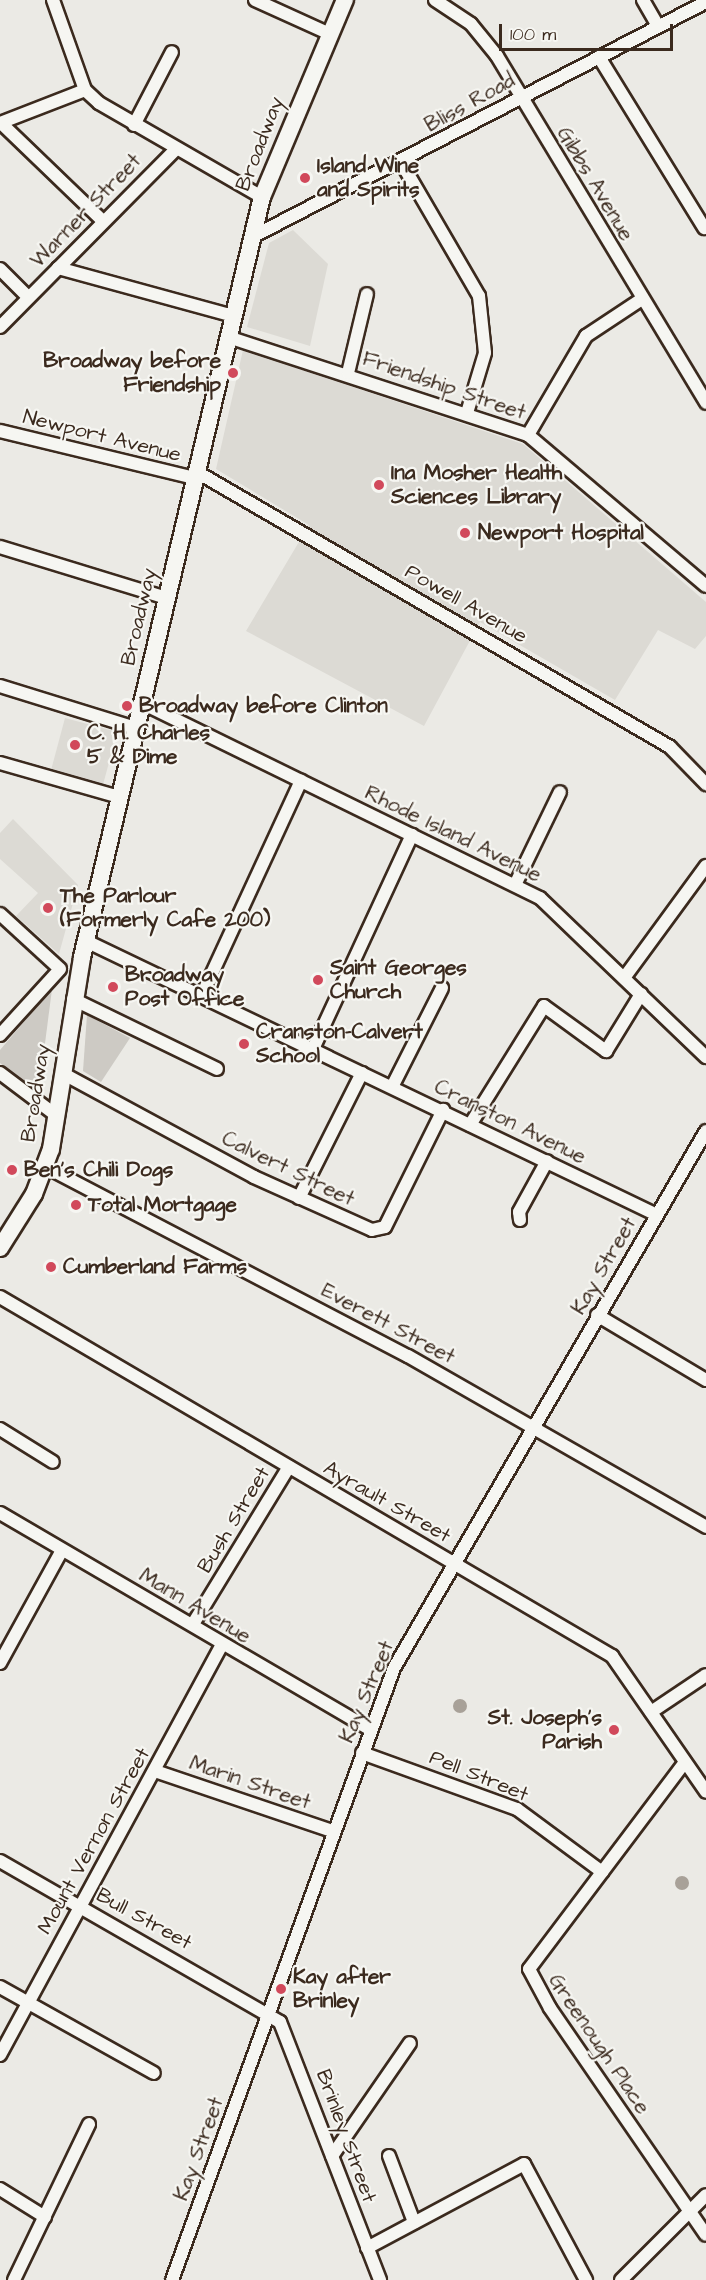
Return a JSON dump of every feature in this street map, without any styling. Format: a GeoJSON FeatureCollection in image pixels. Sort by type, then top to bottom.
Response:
{"type":"FeatureCollection","features":[{"type":"Feature","properties":{"kind":"main road","name":"Broadway"},"geometry":{"type":"LineString","coordinates":[[0,1248],[46,1167],[57,1116],[79,971],[262,197],[345,0]]}},
{"type":"Feature","properties":{"kind":"street"},"geometry":{"type":"LineString","coordinates":[[53,0],[86,90],[134,125],[175,150],[262,197]]}},
{"type":"Feature","properties":{"kind":"street"},"geometry":{"type":"LineString","coordinates":[[255,0],[330,34]]}},
{"type":"Feature","properties":{"kind":"street","name":"Gibbs Avenue"},"geometry":{"type":"LineString","coordinates":[[435,0],[457,11],[484,39],[706,403]]}},
{"type":"Feature","properties":{"kind":"street"},"geometry":{"type":"LineString","coordinates":[[643,0],[658,26]]}},
{"type":"Feature","properties":{"kind":"street","name":"Bliss Road"},"geometry":{"type":"LineString","coordinates":[[252,237],[401,162],[520,97],[706,2]]}},
{"type":"Feature","properties":{"kind":"street"},"geometry":{"type":"LineString","coordinates":[[134,125],[172,52]]}},
{"type":"Feature","properties":{"kind":"street"},"geometry":{"type":"LineString","coordinates":[[599,57],[704,228]]}},
{"type":"Feature","properties":{"kind":"street"},"geometry":{"type":"LineString","coordinates":[[86,90],[1,123],[103,221]]}},
{"type":"Feature","properties":{"kind":"street","name":"Warner Street"},"geometry":{"type":"LineString","coordinates":[[0,327],[175,150]]}},
{"type":"Feature","properties":{"kind":"street"},"geometry":{"type":"LineString","coordinates":[[401,162],[479,296],[485,353],[466,413]]}},
{"type":"Feature","properties":{"kind":"street"},"geometry":{"type":"LineString","coordinates":[[58,268],[233,316]]}},
{"type":"Feature","properties":{"kind":"street"},"geometry":{"type":"LineString","coordinates":[[0,269],[28,297]]}},
{"type":"Feature","properties":{"kind":"street"},"geometry":{"type":"LineString","coordinates":[[348,373],[367,294]]}},
{"type":"Feature","properties":{"kind":"street"},"geometry":{"type":"LineString","coordinates":[[528,435],[586,336],[642,299]]}},
{"type":"Feature","properties":{"kind":"street","name":"Friendship Street"},"geometry":{"type":"LineString","coordinates":[[228,337],[348,373],[528,435],[706,586]]}},
{"type":"Feature","properties":{"kind":"street","name":"Newport Avenue"},"geometry":{"type":"LineString","coordinates":[[0,431],[196,475]]}},
{"type":"Feature","properties":{"kind":"street","name":"Powell Avenue"},"geometry":{"type":"LineString","coordinates":[[196,475],[670,747],[706,784]]}},
{"type":"Feature","properties":{"kind":"street"},"geometry":{"type":"LineString","coordinates":[[0,547],[167,598]]}},
{"type":"Feature","properties":{"kind":"street"},"geometry":{"type":"LineString","coordinates":[[0,687],[136,728]]}},
{"type":"Feature","properties":{"kind":"street","name":"Rhode Island Avenue"},"geometry":{"type":"LineString","coordinates":[[142,703],[540,898],[706,1058]]}},
{"type":"Feature","properties":{"kind":"street"},"geometry":{"type":"LineString","coordinates":[[0,763],[119,797]]}},
{"type":"Feature","properties":{"kind":"street"},"geometry":{"type":"LineString","coordinates":[[202,995],[302,781]]}},
{"type":"Feature","properties":{"kind":"street"},"geometry":{"type":"LineString","coordinates":[[515,885],[560,792]]}},
{"type":"Feature","properties":{"kind":"street"},"geometry":{"type":"LineString","coordinates":[[313,1049],[412,835]]}},
{"type":"Feature","properties":{"kind":"street"},"geometry":{"type":"LineString","coordinates":[[624,978],[706,866]]}},
{"type":"Feature","properties":{"kind":"street"},"geometry":{"type":"LineString","coordinates":[[0,914],[60,969],[79,971]]}},
{"type":"Feature","properties":{"kind":"street","name":"Cranston Avenue"},"geometry":{"type":"LineString","coordinates":[[86,941],[443,1110],[657,1215]]}},
{"type":"Feature","properties":{"kind":"street"},"geometry":{"type":"LineString","coordinates":[[0,1035],[60,969]]}},
{"type":"Feature","properties":{"kind":"street"},"geometry":{"type":"LineString","coordinates":[[392,1087],[442,988]]}},
{"type":"Feature","properties":{"kind":"street"},"geometry":{"type":"LineString","coordinates":[[470,1125],[544,1006],[606,1051],[641,994]]}},
{"type":"Feature","properties":{"kind":"street"},"geometry":{"type":"LineString","coordinates":[[73,999],[218,1069]]}},
{"type":"Feature","properties":{"kind":"street"},"geometry":{"type":"LineString","coordinates":[[0,1073],[57,1116]]}},
{"type":"Feature","properties":{"kind":"street","name":"Calvert Street"},"geometry":{"type":"LineString","coordinates":[[62,1073],[300,1198],[379,1231],[443,1110]]}},
{"type":"Feature","properties":{"kind":"street"},"geometry":{"type":"LineString","coordinates":[[300,1198],[363,1073]]}},
{"type":"Feature","properties":{"kind":"street","name":"Kay Street"},"geometry":{"type":"LineString","coordinates":[[172,2280],[332,1831],[394,1668],[597,1315],[706,1131]]}},
{"type":"Feature","properties":{"kind":"street"},"geometry":{"type":"LineString","coordinates":[[520,1220],[519,1212],[548,1161]]}},
{"type":"Feature","properties":{"kind":"street","name":"Everett Street"},"geometry":{"type":"LineString","coordinates":[[46,1167],[534,1425],[706,1527]]}},
{"type":"Feature","properties":{"kind":"street","name":"Ayrault Street"},"geometry":{"type":"LineString","coordinates":[[0,1297],[612,1656],[706,1792]]}},
{"type":"Feature","properties":{"kind":"street"},"geometry":{"type":"LineString","coordinates":[[597,1315],[706,1380]]}},
{"type":"Feature","properties":{"kind":"street"},"geometry":{"type":"LineString","coordinates":[[0,1429],[53,1462]]}},
{"type":"Feature","properties":{"kind":"street","name":"Bush Street"},"geometry":{"type":"LineString","coordinates":[[193,1624],[289,1467]]}},
{"type":"Feature","properties":{"kind":"street","name":"Mann Avenue"},"geometry":{"type":"LineString","coordinates":[[0,1513],[193,1624],[222,1645],[371,1730]]}},
{"type":"Feature","properties":{"kind":"street"},"geometry":{"type":"LineString","coordinates":[[0,1662],[62,1550]]}},
{"type":"Feature","properties":{"kind":"street","name":"Mount Vernon Street"},"geometry":{"type":"LineString","coordinates":[[0,2055],[222,1645]]}},
{"type":"Feature","properties":{"kind":"street"},"geometry":{"type":"LineString","coordinates":[[651,1712],[706,1675]]}},
{"type":"Feature","properties":{"kind":"street","name":"Pell Street"},"geometry":{"type":"LineString","coordinates":[[363,1753],[517,1809],[602,1872]]}},
{"type":"Feature","properties":{"kind":"street","name":"Greenough Place"},"geometry":{"type":"LineString","coordinates":[[685,1762],[532,1963],[531,1978],[706,2235]]}},
{"type":"Feature","properties":{"kind":"street","name":"Marin Street"},"geometry":{"type":"LineString","coordinates":[[155,1771],[332,1831]]}},
{"type":"Feature","properties":{"kind":"street","name":"Bull Street"},"geometry":{"type":"LineString","coordinates":[[0,1861],[268,2011]]}},
{"type":"Feature","properties":{"kind":"street"},"geometry":{"type":"LineString","coordinates":[[0,1987],[154,2073]]}},
{"type":"Feature","properties":{"kind":"street","name":"Brinley Street"},"geometry":{"type":"LineString","coordinates":[[268,2011],[289,2036],[380,2280]]}},
{"type":"Feature","properties":{"kind":"street"},"geometry":{"type":"LineString","coordinates":[[332,2156],[410,2043]]}},
{"type":"Feature","properties":{"kind":"street"},"geometry":{"type":"LineString","coordinates":[[14,2280],[89,2124]]}},
{"type":"Feature","properties":{"kind":"street"},"geometry":{"type":"LineString","coordinates":[[389,2156],[414,2222]]}},
{"type":"Feature","properties":{"kind":"street"},"geometry":{"type":"LineString","coordinates":[[367,2248],[524,2164],[586,2280]]}},
{"type":"Feature","properties":{"kind":"street"},"geometry":{"type":"LineString","coordinates":[[0,2189],[45,2217]]}},
{"type":"Feature","properties":{"kind":"street"},"geometry":{"type":"LineString","coordinates":[[621,2280],[706,2195]]}},
{"type":"Feature","properties":{"kind":"shaded area"},"geometry":{"type":"Polygon","coordinates":[[[293,230],[328,264],[310,346],[247,327],[269,243],[293,230]]]}},
{"type":"Feature","properties":{"kind":"shaded area","name":"Newport Hospital"},"geometry":{"type":"Polygon","coordinates":[[[243,350],[523,444],[706,602],[706,636],[695,649],[658,630],[615,700],[480,622],[424,726],[246,631],[309,525],[216,469],[243,350]]]}},
{"type":"Feature","properties":{"kind":"shaded area"},"geometry":{"type":"Polygon","coordinates":[[[65,718],[117,732],[103,785],[51,771],[65,718]]]}},
{"type":"Feature","properties":{"kind":"shaded area"},"geometry":{"type":"Polygon","coordinates":[[[13,819],[78,885],[59,954],[16,916],[38,893],[0,859],[0,833],[13,819]]]}},
{"type":"Feature","properties":{"kind":"shaded area"},"geometry":{"type":"Polygon","coordinates":[[[52,989],[39,1090],[34,1090],[0,1063],[0,1050],[52,989]]]}},
{"type":"Feature","properties":{"kind":"shaded area"},"geometry":{"type":"Polygon","coordinates":[[[87,1015],[130,1038],[101,1082],[83,1071],[87,1015]]]}},
{"type":"Feature","properties":{"kind":"shaded area"},"geometry":{"type":"Polygon","coordinates":[[[457,1699],[463,1699],[467,1706],[463,1713],[457,1713],[453,1709],[453,1703],[457,1699]]]}},
{"type":"Feature","properties":{"kind":"shaded area"},"geometry":{"type":"Polygon","coordinates":[[[679,1876],[685,1876],[689,1883],[685,1890],[679,1890],[675,1886],[675,1880],[679,1876]]]}},
{"type":"Feature","properties":{"kind":"place","name":"Island Wine and Spirits"},"geometry":{"type":"Point","coordinates":[305,178]}},
{"type":"Feature","properties":{"kind":"place","name":"Broadway before Friendship"},"geometry":{"type":"Point","coordinates":[233,373]}},
{"type":"Feature","properties":{"kind":"place","name":"Ina Mosher Health Sciences Library"},"geometry":{"type":"Point","coordinates":[379,485]}},
{"type":"Feature","properties":{"kind":"place","name":"Newport Hospital"},"geometry":{"type":"Point","coordinates":[465,533]}},
{"type":"Feature","properties":{"kind":"place","name":"Broadway before Clinton"},"geometry":{"type":"Point","coordinates":[127,706]}},
{"type":"Feature","properties":{"kind":"place","name":"C. H. Charles 5 & Dime"},"geometry":{"type":"Point","coordinates":[75,745]}},
{"type":"Feature","properties":{"kind":"place","name":"The Parlour (Formerly Cafe 200)"},"geometry":{"type":"Point","coordinates":[48,908]}},
{"type":"Feature","properties":{"kind":"place","name":"Saint Georges Church"},"geometry":{"type":"Point","coordinates":[318,980]}},
{"type":"Feature","properties":{"kind":"place","name":"Broadway Post Office"},"geometry":{"type":"Point","coordinates":[113,987]}},
{"type":"Feature","properties":{"kind":"place","name":"Cranston-Calvert School"},"geometry":{"type":"Point","coordinates":[244,1044]}},
{"type":"Feature","properties":{"kind":"place","name":"Ben's Chili Dogs"},"geometry":{"type":"Point","coordinates":[12,1170]}},
{"type":"Feature","properties":{"kind":"place","name":"Total Mortgage"},"geometry":{"type":"Point","coordinates":[76,1205]}},
{"type":"Feature","properties":{"kind":"place","name":"Cumberland Farms"},"geometry":{"type":"Point","coordinates":[51,1267]}},
{"type":"Feature","properties":{"kind":"place","name":"St. Joseph's Parish"},"geometry":{"type":"Point","coordinates":[614,1730]}},
{"type":"Feature","properties":{"kind":"place","name":"Kay after Brinley"},"geometry":{"type":"Point","coordinates":[281,1989]}}]}
